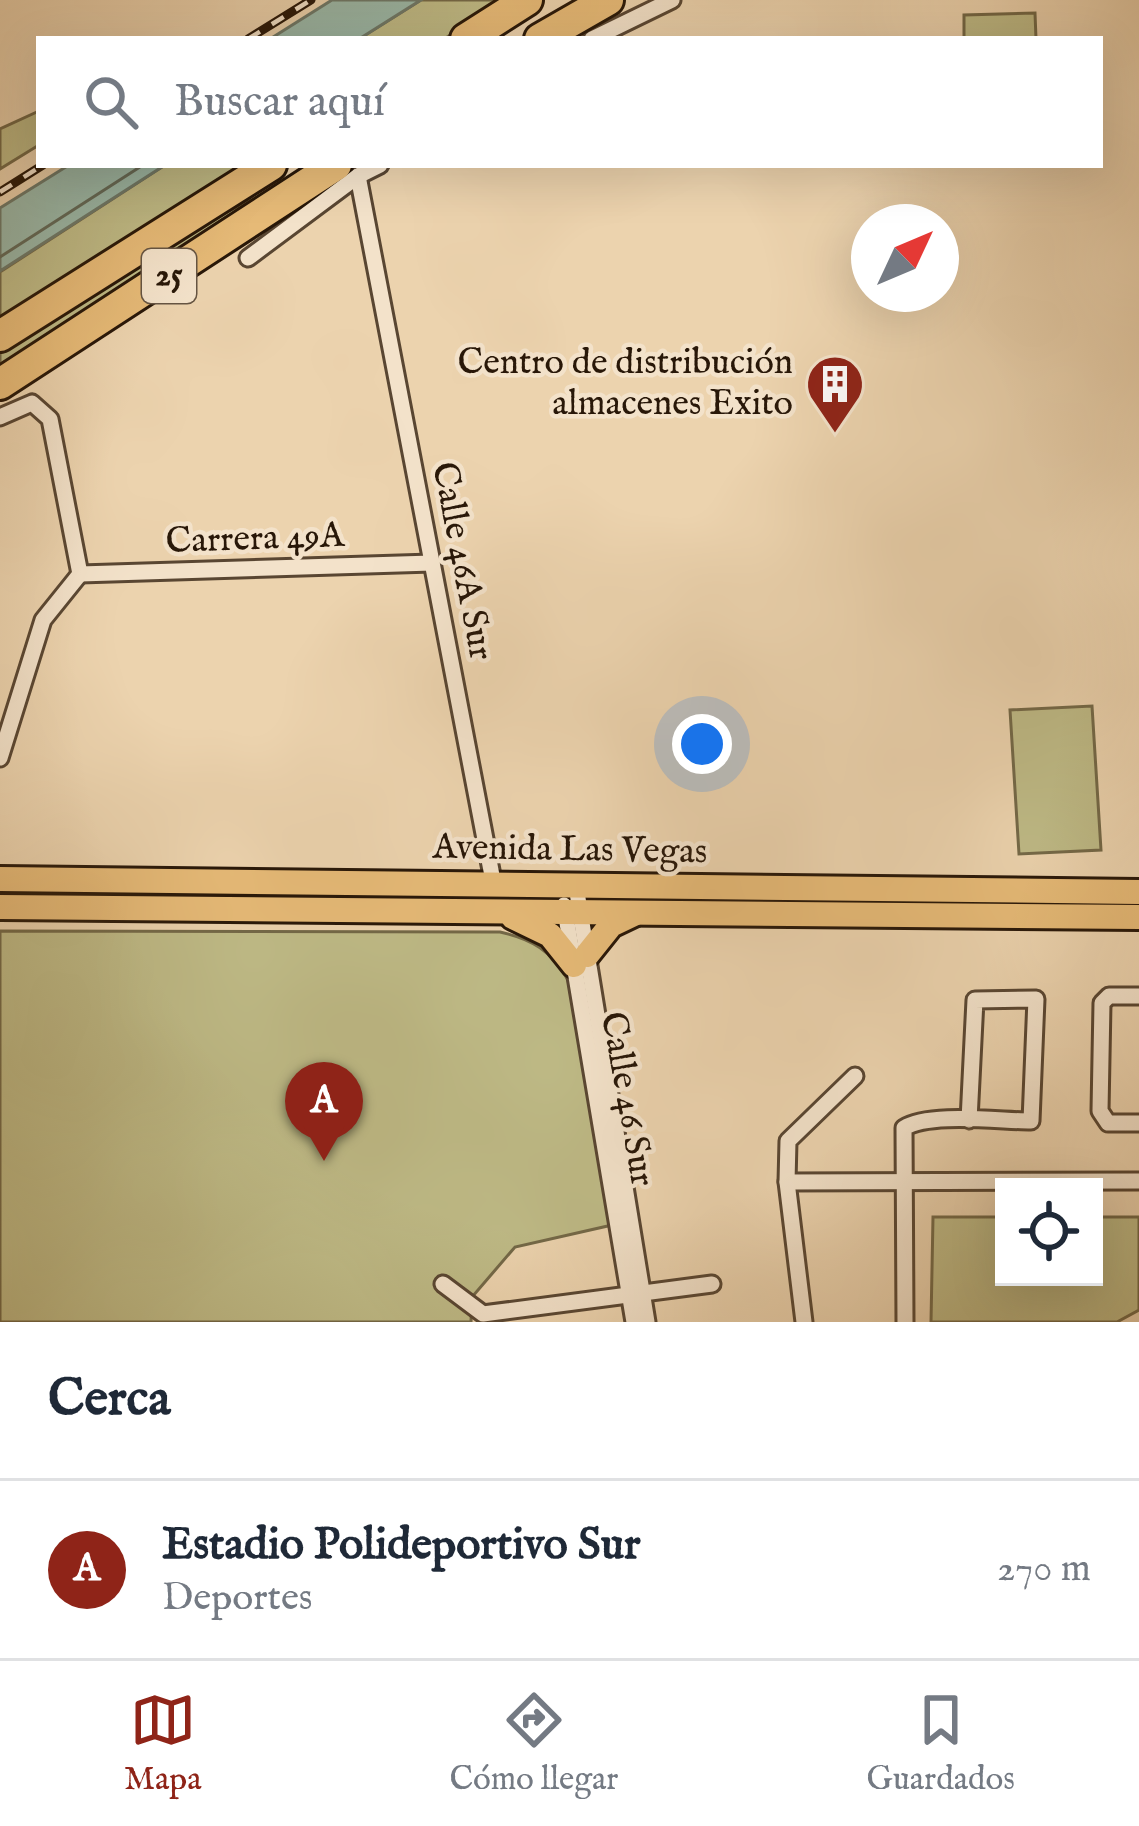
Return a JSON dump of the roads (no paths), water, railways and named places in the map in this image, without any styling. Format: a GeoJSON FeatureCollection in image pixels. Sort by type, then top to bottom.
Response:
{"type":"FeatureCollection","features":[{"type":"Feature","properties":{"kind":"highway"},"geometry":{"type":"LineString","coordinates":[[471,36],[527,0]]}},
{"type":"Feature","properties":{"kind":"highway"},"geometry":{"type":"LineString","coordinates":[[545,36],[608,0]]}},
{"type":"Feature","properties":{"kind":"highway","name":"25"},"geometry":{"type":"LineString","coordinates":[[0,385],[251,223],[358,169]]}},
{"type":"Feature","properties":{"kind":"highway","name":"25"},"geometry":{"type":"LineString","coordinates":[[0,336],[259,173]]}},
{"type":"Feature","properties":{"kind":"main road","name":"Avenida Las Vegas"},"geometry":{"type":"LineString","coordinates":[[0,879],[1139,892]]}},
{"type":"Feature","properties":{"kind":"main road","name":"Avenida Las Vegas"},"geometry":{"type":"LineString","coordinates":[[0,907],[1139,917]]}},
{"type":"Feature","properties":{"kind":"main road"},"geometry":{"type":"LineString","coordinates":[[499,912],[550,935],[580,960],[601,934],[635,914]]}},
{"type":"Feature","properties":{"kind":"street"},"geometry":{"type":"LineString","coordinates":[[598,36],[672,0]]}},
{"type":"Feature","properties":{"kind":"street"},"geometry":{"type":"LineString","coordinates":[[248,258],[358,169]]}},
{"type":"Feature","properties":{"kind":"street","name":"Calle 46A Sur"},"geometry":{"type":"LineString","coordinates":[[358,169],[494,886]]}},
{"type":"Feature","properties":{"kind":"street"},"geometry":{"type":"LineString","coordinates":[[0,417],[22,404],[40,406],[50,419],[80,574],[43,620],[0,758]]}},
{"type":"Feature","properties":{"kind":"street","name":"Carrera 49A"},"geometry":{"type":"LineString","coordinates":[[80,574],[432,563]]}},
{"type":"Feature","properties":{"kind":"street","name":"Calle 46 Sur"},"geometry":{"type":"LineString","coordinates":[[568,886],[636,1294],[647,1322]]}},
{"type":"Feature","properties":{"kind":"street"},"geometry":{"type":"LineString","coordinates":[[1139,996],[1109,996],[1102,1003],[1100,1111],[1108,1123],[1139,1123]]}},
{"type":"Feature","properties":{"kind":"street"},"geometry":{"type":"LineString","coordinates":[[905,1322],[904,1128],[910,1123],[1031,1121],[1036,1000],[975,1000],[969,1120]]}},
{"type":"Feature","properties":{"kind":"street"},"geometry":{"type":"LineString","coordinates":[[804,1322],[787,1182],[788,1141],[855,1076]]}},
{"type":"Feature","properties":{"kind":"street"},"geometry":{"type":"LineString","coordinates":[[787,1182],[1139,1181]]}},
{"type":"Feature","properties":{"kind":"street"},"geometry":{"type":"LineString","coordinates":[[443,1284],[483,1314],[712,1284]]}},
{"type":"Feature","properties":{"kind":"street","name":"Calle 46 Sur"},"geometry":{"type":"LineString","coordinates":[[634,1322],[636,1294]]}},
{"type":"Feature","properties":{"kind":"water"},"geometry":{"type":"Polygon","coordinates":[[[332,0],[421,0],[364,36],[275,36],[332,0]]]}},
{"type":"Feature","properties":{"kind":"water"},"geometry":{"type":"Polygon","coordinates":[[[64,168],[160,168],[0,271],[0,208],[64,168]]]}},
{"type":"Feature","properties":{"kind":"railway"},"geometry":{"type":"LineString","coordinates":[[253,36],[311,0]]}},
{"type":"Feature","properties":{"kind":"railway"},"geometry":{"type":"LineString","coordinates":[[0,192],[38,168]]}},
{"type":"Feature","properties":{"kind":"place","name":"Centro de distribución almacenes Exito"},"geometry":{"type":"Point","coordinates":[835,435]}},
{"type":"Feature","properties":{"kind":"place","name":"Estadio Polideportivo Sur"},"geometry":{"type":"Point","coordinates":[324,1161]}}]}
